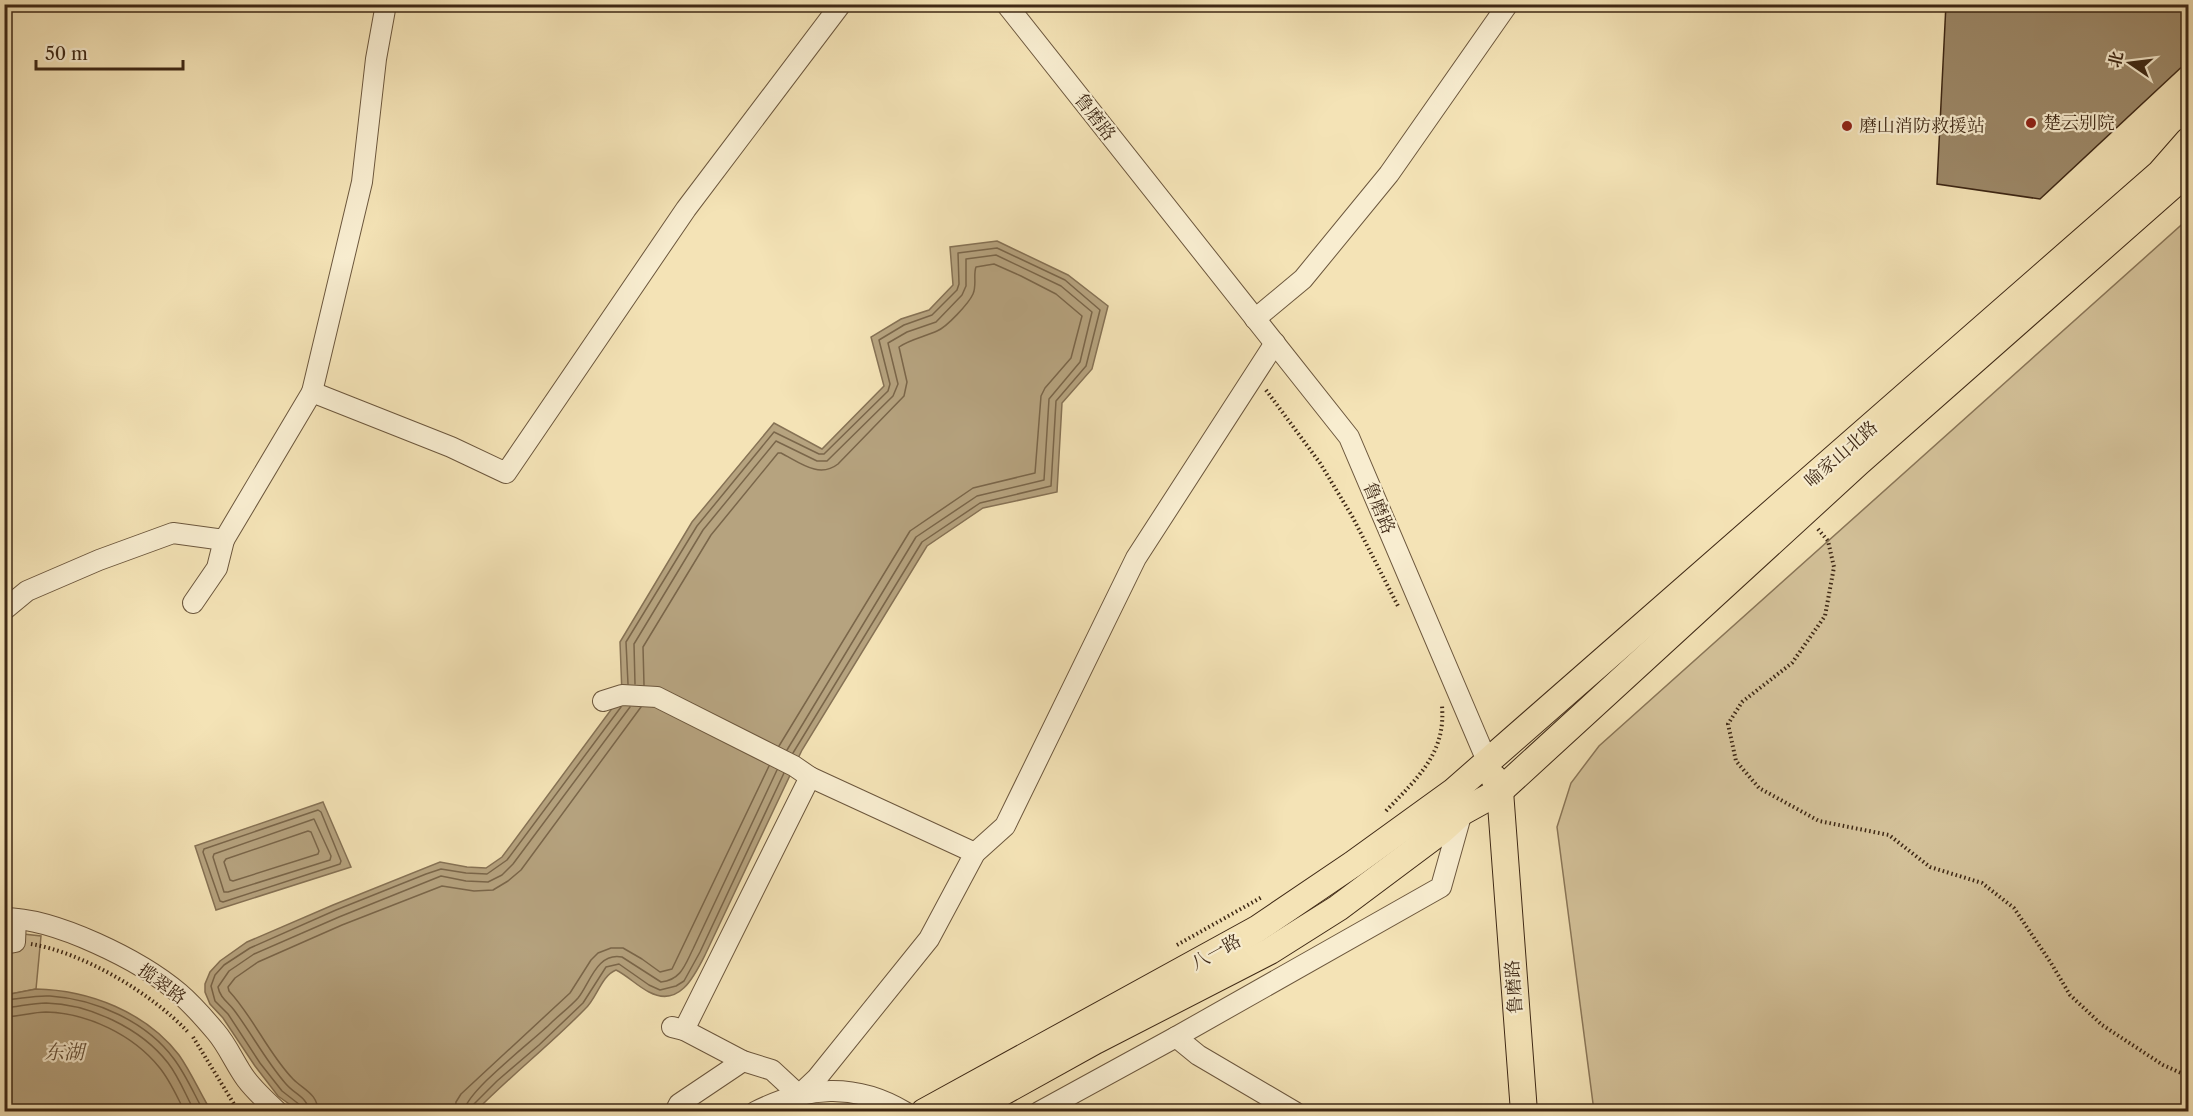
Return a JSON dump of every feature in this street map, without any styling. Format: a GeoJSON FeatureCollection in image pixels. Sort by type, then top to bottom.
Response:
{"type":"FeatureCollection","features":[{"type":"Feature","properties":{"kind":"main road","name":"喻家山北路"},"geometry":{"type":"LineString","coordinates":[[1487,761],[2160,173],[2188,141]]}},
{"type":"Feature","properties":{"kind":"main road","name":"喻家山北路"},"geometry":{"type":"LineString","coordinates":[[1500,791],[1802,515],[2172,186],[2188,168]]}},
{"type":"Feature","properties":{"kind":"main road","name":"鲁磨路"},"geometry":{"type":"LineString","coordinates":[[1487,761],[1500,791],[1524,1112]]}},
{"type":"Feature","properties":{"kind":"main road","name":"八一路"},"geometry":{"type":"LineString","coordinates":[[924,1112],[1257,929],[1425,814],[1487,761]]}},
{"type":"Feature","properties":{"kind":"main road","name":"八一路"},"geometry":{"type":"LineString","coordinates":[[967,1112],[1095,1041],[1270,951],[1338,908],[1441,831],[1462,812],[1500,791]]}},
{"type":"Feature","properties":{"kind":"street"},"geometry":{"type":"LineString","coordinates":[[193,603],[217,568],[224,540],[312,392],[363,182],[376,59],[386,4]]}},
{"type":"Feature","properties":{"kind":"street"},"geometry":{"type":"LineString","coordinates":[[312,392],[451,447],[506,473],[686,209],[841,4]]}},
{"type":"Feature","properties":{"kind":"street","name":"鲁磨路"},"geometry":{"type":"LineString","coordinates":[[1006,4],[1349,436],[1487,761]]}},
{"type":"Feature","properties":{"kind":"street"},"geometry":{"type":"LineString","coordinates":[[1255,319],[1303,279],[1389,174],[1508,4]]}},
{"type":"Feature","properties":{"kind":"street"},"geometry":{"type":"LineString","coordinates":[[799,1095],[817,1078],[929,939],[975,853],[1005,826],[1136,558],[1275,343]]}},
{"type":"Feature","properties":{"kind":"street"},"geometry":{"type":"LineString","coordinates":[[4,610],[27,591],[99,560],[173,533],[224,540]]}},
{"type":"Feature","properties":{"kind":"street"},"geometry":{"type":"LineString","coordinates":[[603,701],[622,695],[657,697],[794,766],[810,777],[975,853]]}},
{"type":"Feature","properties":{"kind":"street"},"geometry":{"type":"LineString","coordinates":[[799,1095],[772,1070],[743,1061],[678,1028],[810,777]]}},
{"type":"Feature","properties":{"kind":"street"},"geometry":{"type":"LineString","coordinates":[[1039,1112],[1441,887],[1462,812]]}},
{"type":"Feature","properties":{"kind":"street"},"geometry":{"type":"LineString","coordinates":[[10,918],[10,943]]}},
{"type":"Feature","properties":{"kind":"street","name":"揽翠路"},"geometry":{"type":"LineString","coordinates":[[10,918],[48,924],[72,933],[141,967],[179,993],[217,1033],[245,1078],[278,1112]]}},
{"type":"Feature","properties":{"kind":"street"},"geometry":{"type":"LineString","coordinates":[[1176,1037],[1198,1055],[1296,1112]]}},
{"type":"Feature","properties":{"kind":"street"},"geometry":{"type":"LineString","coordinates":[[675,1112],[679,1104],[743,1061]]}},
{"type":"Feature","properties":{"kind":"street"},"geometry":{"type":"LineString","coordinates":[[755,1112],[819,1090],[849,1092],[875,1098],[905,1112]]}},
{"type":"Feature","properties":{"kind":"path"},"geometry":{"type":"LineString","coordinates":[[1254,375],[1320,463],[1352,516],[1403,616]]}},
{"type":"Feature","properties":{"kind":"path"},"geometry":{"type":"LineString","coordinates":[[1802,515],[1819,530],[1828,542],[1834,567],[1825,616],[1792,663],[1742,702],[1728,724],[1736,761],[1759,788],[1819,820],[1889,835],[1930,867],[1982,883],[2014,908],[2052,963],[2070,996],[2103,1025],[2163,1065],[2188,1076]]}},
{"type":"Feature","properties":{"kind":"path"},"geometry":{"type":"LineString","coordinates":[[1379,819],[1423,771],[1436,750],[1442,734],[1442,704]]}},
{"type":"Feature","properties":{"kind":"path"},"geometry":{"type":"LineString","coordinates":[[1174,947],[1267,894]]}},
{"type":"Feature","properties":{"kind":"path"},"geometry":{"type":"LineString","coordinates":[[10,943],[52,950],[80,960],[119,980],[152,1002],[181,1025],[193,1038],[234,1104],[242,1112]]}},
{"type":"Feature","properties":{"kind":"shaded area"},"geometry":{"type":"Polygon","coordinates":[[[2188,219],[2188,1111],[1594,1111],[1557,827],[1571,783],[1599,746],[2188,219]]]}},
{"type":"Feature","properties":{"kind":"shaded area"},"geometry":{"type":"Polygon","coordinates":[[[5,932],[41,936],[36,989],[5,995],[5,932]]]}},
{"type":"Feature","properties":{"kind":"water"},"geometry":{"type":"Polygon","coordinates":[[[997,241],[1068,275],[1108,306],[1092,369],[1062,403],[1057,492],[983,508],[927,546],[802,750],[705,955],[690,981],[677,993],[660,996],[645,990],[616,970],[611,973],[585,1009],[475,1112],[299,1111],[278,1096],[223,1018],[210,1004],[205,992],[205,984],[210,972],[220,961],[247,942],[440,862],[486,868],[502,857],[622,695],[620,642],[692,522],[774,423],[822,449],[884,386],[871,337],[901,319],[929,310],[953,285],[950,247],[997,241]]]}},
{"type":"Feature","properties":{"kind":"water"},"geometry":{"type":"Polygon","coordinates":[[[323,802],[351,867],[216,910],[195,846],[323,802]]]}},
{"type":"Feature","properties":{"kind":"water","name":"东湖"},"geometry":{"type":"Polygon","coordinates":[[[36,989],[56,990],[96,999],[133,1015],[166,1040],[179,1055],[211,1111],[5,1111],[5,995],[36,989]]]}},
{"type":"Feature","properties":{"kind":"building","name":"楚云别院"},"geometry":{"type":"Polygon","coordinates":[[[1946,4],[2188,4],[2188,61],[2040,199],[1937,184],[1946,4]]]}},
{"type":"Feature","properties":{"kind":"place","name":"楚云别院"},"geometry":{"type":"Point","coordinates":[2031,123]}},
{"type":"Feature","properties":{"kind":"place","name":"磨山消防救援站"},"geometry":{"type":"Point","coordinates":[1847,126]}}]}
